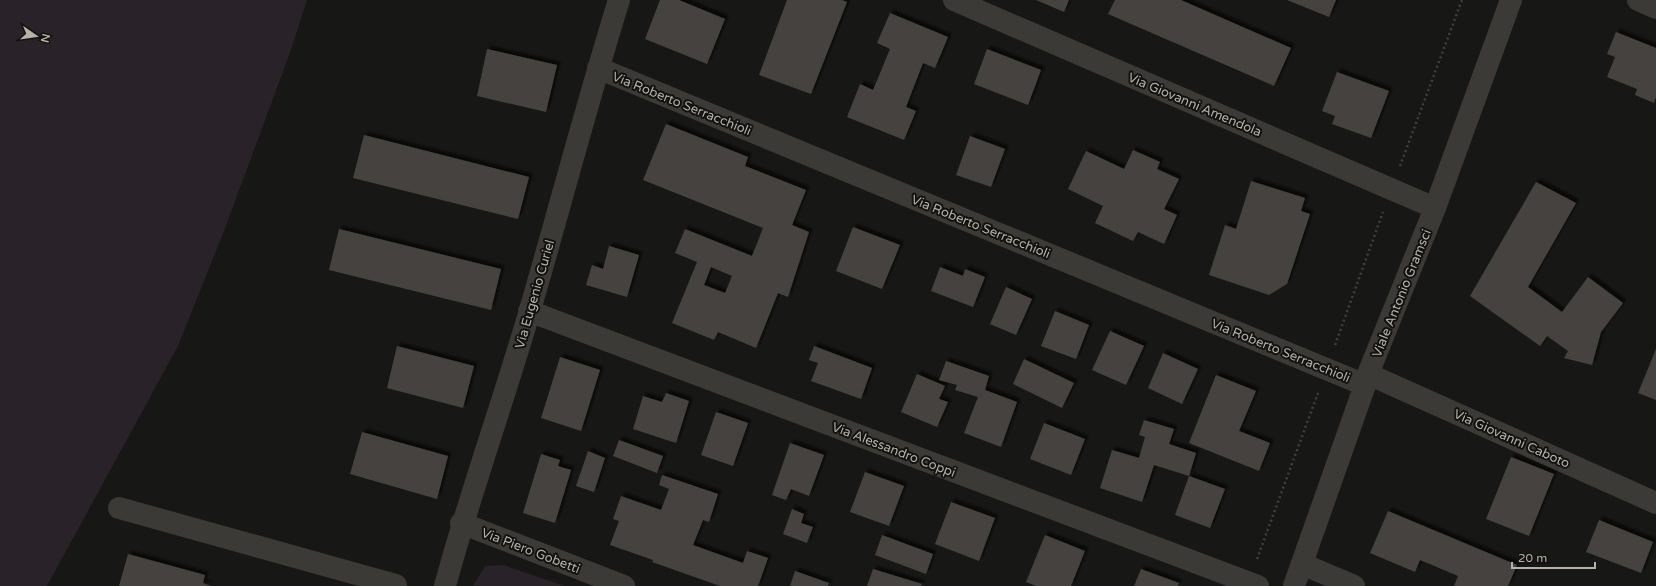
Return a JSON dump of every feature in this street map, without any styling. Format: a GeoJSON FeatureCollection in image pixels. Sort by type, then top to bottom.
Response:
{"type":"FeatureCollection","features":[{"type":"Feature","properties":{"kind":"street","name":"Via Eugenio Curiel"},"geometry":{"type":"LineString","coordinates":[[445,586],[462,523],[529,311],[598,68],[619,0]]}},
{"type":"Feature","properties":{"kind":"street","name":"Via Giovanni Amendola"},"geometry":{"type":"LineString","coordinates":[[954,0],[1435,208]]}},
{"type":"Feature","properties":{"kind":"street","name":"Viale Antonio Gramsci"},"geometry":{"type":"LineString","coordinates":[[1294,586],[1366,380],[1435,208],[1511,0]]}},
{"type":"Feature","properties":{"kind":"street"},"geometry":{"type":"LineString","coordinates":[[1638,0],[1656,8]]}},
{"type":"Feature","properties":{"kind":"street","name":"Via Roberto Serracchioli"},"geometry":{"type":"LineString","coordinates":[[598,68],[1326,369],[1366,380]]}},
{"type":"Feature","properties":{"kind":"street","name":"Via Alessandro Coppi"},"geometry":{"type":"LineString","coordinates":[[529,311],[1253,584]]}},
{"type":"Feature","properties":{"kind":"street","name":"Via Giovanni Caboto"},"geometry":{"type":"LineString","coordinates":[[1366,380],[1656,503]]}},
{"type":"Feature","properties":{"kind":"street"},"geometry":{"type":"LineString","coordinates":[[119,508],[398,586]]}},
{"type":"Feature","properties":{"kind":"street","name":"Via Piero Gobetti"},"geometry":{"type":"LineString","coordinates":[[462,523],[624,586]]}},
{"type":"Feature","properties":{"kind":"street"},"geometry":{"type":"LineString","coordinates":[[1302,564],[1354,586]]}},
{"type":"Feature","properties":{"kind":"path"},"geometry":{"type":"LineString","coordinates":[[1253,584],[1326,369],[1391,189],[1462,0]]}},
{"type":"Feature","properties":{"kind":"shaded area"},"geometry":{"type":"Polygon","coordinates":[[[0,0],[307,0],[291,50],[224,231],[178,346],[47,586],[0,586],[0,0]]]}},
{"type":"Feature","properties":{"kind":"shaded area"},"geometry":{"type":"Polygon","coordinates":[[[503,565],[565,586],[473,586],[485,566],[503,565]]]}},
{"type":"Feature","properties":{"kind":"building"},"geometry":{"type":"Polygon","coordinates":[[[660,0],[679,0],[725,19],[707,64],[645,39],[660,0]]]}},
{"type":"Feature","properties":{"kind":"building"},"geometry":{"type":"Polygon","coordinates":[[[787,0],[842,0],[847,2],[811,94],[759,75],[787,0]]]}},
{"type":"Feature","properties":{"kind":"building"},"geometry":{"type":"Polygon","coordinates":[[[1036,0],[1069,0],[1064,12],[1036,0]]]}},
{"type":"Feature","properties":{"kind":"building"},"geometry":{"type":"Polygon","coordinates":[[[1115,0],[1181,0],[1291,48],[1274,86],[1108,14],[1115,0]]]}},
{"type":"Feature","properties":{"kind":"building"},"geometry":{"type":"Polygon","coordinates":[[[1287,0],[1336,0],[1329,17],[1287,0]]]}},
{"type":"Feature","properties":{"kind":"building"},"geometry":{"type":"Polygon","coordinates":[[[890,13],[948,37],[935,68],[923,63],[906,107],[916,111],[904,140],[847,117],[860,84],[873,90],[890,49],[877,43],[890,13]]]}},
{"type":"Feature","properties":{"kind":"building"},"geometry":{"type":"Polygon","coordinates":[[[1616,32],[1656,48],[1656,97],[1654,103],[1635,95],[1637,89],[1607,77],[1615,57],[1607,54],[1616,32]]]}},
{"type":"Feature","properties":{"kind":"building"},"geometry":{"type":"Polygon","coordinates":[[[487,49],[557,65],[546,112],[477,96],[487,49]]]}},
{"type":"Feature","properties":{"kind":"building"},"geometry":{"type":"Polygon","coordinates":[[[987,49],[1041,70],[1028,105],[974,84],[987,49]]]}},
{"type":"Feature","properties":{"kind":"building"},"geometry":{"type":"Polygon","coordinates":[[[1337,72],[1389,91],[1371,138],[1332,124],[1335,116],[1322,111],[1337,72]]]}},
{"type":"Feature","properties":{"kind":"building"},"geometry":{"type":"Polygon","coordinates":[[[666,124],[748,157],[745,166],[806,190],[792,225],[809,232],[788,297],[778,293],[756,348],[718,332],[714,340],[672,323],[697,262],[675,253],[685,229],[752,256],[763,228],[643,180],[666,124]],[[711,267],[704,285],[725,293],[732,276],[711,267]]]}},
{"type":"Feature","properties":{"kind":"building"},"geometry":{"type":"Polygon","coordinates":[[[364,135],[529,177],[518,219],[353,178],[364,135]]]}},
{"type":"Feature","properties":{"kind":"building"},"geometry":{"type":"Polygon","coordinates":[[[970,136],[1005,149],[991,187],[956,175],[970,136]]]}},
{"type":"Feature","properties":{"kind":"building"},"geometry":{"type":"Polygon","coordinates":[[[1133,150],[1160,162],[1157,169],[1179,179],[1164,209],[1177,215],[1164,244],[1138,232],[1133,241],[1095,223],[1103,206],[1068,189],[1086,151],[1124,169],[1133,150]]]}},
{"type":"Feature","properties":{"kind":"building"},"geometry":{"type":"Polygon","coordinates":[[[1251,181],[1305,198],[1301,211],[1310,214],[1287,284],[1269,295],[1209,275],[1225,225],[1236,229],[1251,181]]]}},
{"type":"Feature","properties":{"kind":"building"},"geometry":{"type":"Polygon","coordinates":[[[1536,182],[1576,203],[1528,287],[1562,312],[1588,277],[1623,303],[1601,332],[1592,365],[1564,358],[1568,351],[1547,336],[1540,346],[1470,296],[1536,182]]]}},
{"type":"Feature","properties":{"kind":"building"},"geometry":{"type":"Polygon","coordinates":[[[853,227],[900,245],[882,289],[836,271],[853,227]]]}},
{"type":"Feature","properties":{"kind":"building"},"geometry":{"type":"Polygon","coordinates":[[[339,229],[501,269],[491,310],[329,270],[339,229]]]}},
{"type":"Feature","properties":{"kind":"building"},"geometry":{"type":"Polygon","coordinates":[[[609,246],[639,255],[627,297],[586,285],[592,265],[603,269],[609,246]]]}},
{"type":"Feature","properties":{"kind":"building"},"geometry":{"type":"Polygon","coordinates":[[[940,267],[963,276],[965,269],[985,277],[973,307],[931,291],[940,267]]]}},
{"type":"Feature","properties":{"kind":"building"},"geometry":{"type":"Polygon","coordinates":[[[1006,287],[1032,299],[1016,335],[990,324],[1006,287]]]}},
{"type":"Feature","properties":{"kind":"building"},"geometry":{"type":"Polygon","coordinates":[[[1055,311],[1089,325],[1076,359],[1041,346],[1055,311]]]}},
{"type":"Feature","properties":{"kind":"building"},"geometry":{"type":"Polygon","coordinates":[[[1110,331],[1144,346],[1126,385],[1092,370],[1110,331]]]}},
{"type":"Feature","properties":{"kind":"building"},"geometry":{"type":"Polygon","coordinates":[[[397,346],[474,366],[463,408],[387,388],[397,346]]]}},
{"type":"Feature","properties":{"kind":"building"},"geometry":{"type":"Polygon","coordinates":[[[814,346],[872,368],[861,399],[811,381],[818,363],[809,360],[814,346]]]}},
{"type":"Feature","properties":{"kind":"building"},"geometry":{"type":"Polygon","coordinates":[[[1656,349],[1656,400],[1638,393],[1656,349]]]}},
{"type":"Feature","properties":{"kind":"building"},"geometry":{"type":"Polygon","coordinates":[[[1163,353],[1198,369],[1182,404],[1148,388],[1163,353]]]}},
{"type":"Feature","properties":{"kind":"building"},"geometry":{"type":"Polygon","coordinates":[[[560,357],[600,370],[581,431],[541,418],[560,357]]]}},
{"type":"Feature","properties":{"kind":"building"},"geometry":{"type":"Polygon","coordinates":[[[1024,359],[1074,383],[1062,408],[1013,384],[1024,359]]]}},
{"type":"Feature","properties":{"kind":"building"},"geometry":{"type":"Polygon","coordinates":[[[946,361],[989,376],[985,390],[1017,402],[1001,447],[964,433],[978,397],[955,390],[957,385],[939,380],[946,361]]]}},
{"type":"Feature","properties":{"kind":"building"},"geometry":{"type":"Polygon","coordinates":[[[917,374],[945,386],[939,399],[948,402],[937,427],[901,412],[917,374]]]}},
{"type":"Feature","properties":{"kind":"building"},"geometry":{"type":"Polygon","coordinates":[[[1216,375],[1256,391],[1239,431],[1270,443],[1259,471],[1189,443],[1216,375]]]}},
{"type":"Feature","properties":{"kind":"building"},"geometry":{"type":"Polygon","coordinates":[[[666,393],[689,401],[676,443],[633,429],[643,396],[662,402],[666,393]]]}},
{"type":"Feature","properties":{"kind":"building"},"geometry":{"type":"Polygon","coordinates":[[[716,412],[748,423],[733,466],[701,455],[716,412]]]}},
{"type":"Feature","properties":{"kind":"building"},"geometry":{"type":"Polygon","coordinates":[[[1144,420],[1174,429],[1169,444],[1196,453],[1189,476],[1154,465],[1142,502],[1100,488],[1112,450],[1139,458],[1145,437],[1139,435],[1144,420]]]}},
{"type":"Feature","properties":{"kind":"building"},"geometry":{"type":"Polygon","coordinates":[[[1044,423],[1085,439],[1071,475],[1030,459],[1044,423]]]}},
{"type":"Feature","properties":{"kind":"building"},"geometry":{"type":"Polygon","coordinates":[[[362,432],[448,456],[437,499],[350,474],[362,432]]]}},
{"type":"Feature","properties":{"kind":"building"},"geometry":{"type":"Polygon","coordinates":[[[619,440],[663,456],[657,473],[613,456],[619,440]]]}},
{"type":"Feature","properties":{"kind":"building"},"geometry":{"type":"Polygon","coordinates":[[[790,443],[824,455],[809,496],[791,489],[786,500],[772,495],[790,443]]]}},
{"type":"Feature","properties":{"kind":"building"},"geometry":{"type":"Polygon","coordinates":[[[588,451],[605,458],[594,492],[576,486],[588,451]]]}},
{"type":"Feature","properties":{"kind":"building"},"geometry":{"type":"Polygon","coordinates":[[[541,454],[560,460],[558,466],[571,470],[555,523],[523,513],[541,454]]]}},
{"type":"Feature","properties":{"kind":"building"},"geometry":{"type":"Polygon","coordinates":[[[1511,457],[1554,474],[1529,536],[1486,519],[1511,457]]]}},
{"type":"Feature","properties":{"kind":"building"},"geometry":{"type":"Polygon","coordinates":[[[865,472],[904,486],[889,526],[850,512],[865,472]]]}},
{"type":"Feature","properties":{"kind":"building"},"geometry":{"type":"Polygon","coordinates":[[[662,475],[718,494],[709,522],[703,520],[693,545],[743,563],[747,551],[768,558],[758,586],[720,586],[652,562],[653,560],[610,545],[619,521],[613,519],[621,496],[661,510],[669,489],[659,485],[662,475]]]}},
{"type":"Feature","properties":{"kind":"building"},"geometry":{"type":"Polygon","coordinates":[[[1189,476],[1225,489],[1210,528],[1175,515],[1189,476]]]}},
{"type":"Feature","properties":{"kind":"building"},"geometry":{"type":"Polygon","coordinates":[[[951,502],[995,518],[979,561],[935,544],[951,502]]]}},
{"type":"Feature","properties":{"kind":"building"},"geometry":{"type":"Polygon","coordinates":[[[792,509],[804,514],[801,523],[813,527],[807,543],[783,534],[792,509]]]}},
{"type":"Feature","properties":{"kind":"building"},"geometry":{"type":"Polygon","coordinates":[[[1388,511],[1517,565],[1508,586],[1454,586],[1458,576],[1420,560],[1415,572],[1370,553],[1388,511]]]}},
{"type":"Feature","properties":{"kind":"building"},"geometry":{"type":"Polygon","coordinates":[[[1599,520],[1653,542],[1641,573],[1586,552],[1599,520]]]}},
{"type":"Feature","properties":{"kind":"building"},"geometry":{"type":"Polygon","coordinates":[[[882,535],[933,554],[926,574],[875,555],[882,535]]]}},
{"type":"Feature","properties":{"kind":"building"},"geometry":{"type":"Polygon","coordinates":[[[1045,535],[1085,551],[1071,586],[1036,586],[1026,582],[1045,535]]]}},
{"type":"Feature","properties":{"kind":"building"},"geometry":{"type":"Polygon","coordinates":[[[128,554],[205,575],[203,583],[211,586],[119,586],[128,554]]]}},
{"type":"Feature","properties":{"kind":"building"},"geometry":{"type":"Polygon","coordinates":[[[873,569],[922,584],[921,586],[867,586],[873,569]]]}},
{"type":"Feature","properties":{"kind":"building"},"geometry":{"type":"Polygon","coordinates":[[[1141,569],[1179,583],[1178,586],[1134,586],[1141,569]]]}},
{"type":"Feature","properties":{"kind":"building"},"geometry":{"type":"Polygon","coordinates":[[[795,571],[829,583],[828,586],[790,586],[795,571]]]}}]}
